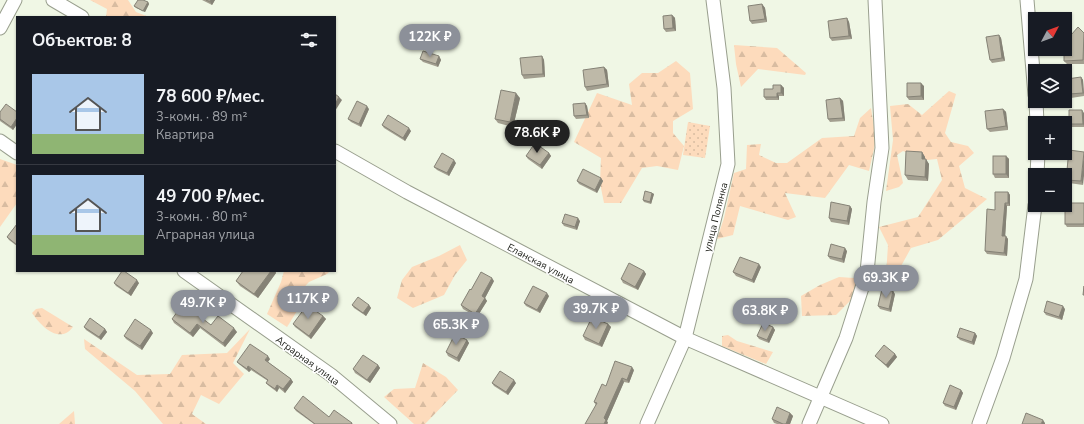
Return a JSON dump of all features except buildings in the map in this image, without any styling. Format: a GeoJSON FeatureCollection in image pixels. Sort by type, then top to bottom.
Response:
{"type":"FeatureCollection","features":[{"type":"Feature","properties":{"kind":"street"},"geometry":{"type":"LineString","coordinates":[[0,28],[15,0]]}},
{"type":"Feature","properties":{"kind":"street"},"geometry":{"type":"LineString","coordinates":[[53,0],[80,16]]}},
{"type":"Feature","properties":{"kind":"street","name":"улица Полянка"},"geometry":{"type":"LineString","coordinates":[[647,424],[685,338],[728,164],[724,88],[713,0]]}},
{"type":"Feature","properties":{"kind":"street"},"geometry":{"type":"LineString","coordinates":[[809,424],[846,338],[867,272],[874,202],[882,148],[874,0]]}},
{"type":"Feature","properties":{"kind":"street"},"geometry":{"type":"LineString","coordinates":[[1027,0],[1032,64]]}},
{"type":"Feature","properties":{"kind":"street"},"geometry":{"type":"LineString","coordinates":[[0,141],[16,152]]}},
{"type":"Feature","properties":{"kind":"street","name":"Еланская улица"},"geometry":{"type":"LineString","coordinates":[[336,151],[414,195],[685,338],[882,424]]}},
{"type":"Feature","properties":{"kind":"street"},"geometry":{"type":"LineString","coordinates":[[979,424],[1003,358],[1026,279],[1035,212]]}},
{"type":"Feature","properties":{"kind":"street","name":"Аграрная улица"},"geometry":{"type":"LineString","coordinates":[[185,272],[331,375],[390,424]]}},
{"type":"Feature","properties":{"kind":"green space"},"geometry":{"type":"Polygon","coordinates":[[[90,0],[128,0],[136,12],[146,16],[106,16],[107,9],[90,0]]]}},
{"type":"Feature","properties":{"kind":"green space"},"geometry":{"type":"Polygon","coordinates":[[[734,45],[777,48],[806,73],[805,75],[758,69],[741,87],[734,45]]]}},
{"type":"Feature","properties":{"kind":"green space"},"geometry":{"type":"Polygon","coordinates":[[[676,61],[690,73],[693,109],[673,121],[673,133],[684,146],[678,170],[657,166],[642,168],[621,203],[604,203],[600,183],[601,158],[574,142],[597,93],[632,105],[629,84],[642,73],[658,73],[676,61]]]}},
{"type":"Feature","properties":{"kind":"green space"},"geometry":{"type":"Polygon","coordinates":[[[949,91],[956,94],[945,133],[951,142],[968,146],[974,153],[959,166],[965,188],[987,199],[938,240],[911,248],[895,277],[886,275],[888,245],[879,227],[918,217],[942,180],[937,159],[927,160],[903,151],[897,155],[903,183],[899,187],[886,191],[893,140],[890,106],[908,104],[922,115],[949,91]]]}},
{"type":"Feature","properties":{"kind":"green space"},"geometry":{"type":"Polygon","coordinates":[[[871,108],[876,140],[869,171],[849,165],[825,198],[785,193],[796,217],[788,220],[740,206],[733,235],[717,239],[724,218],[734,173],[746,169],[747,145],[761,144],[759,155],[776,163],[787,163],[822,138],[854,136],[860,118],[871,108]]]}},
{"type":"Feature","properties":{"kind":"green space"},"geometry":{"type":"Polygon","coordinates":[[[688,122],[710,126],[705,158],[683,155],[688,122]]]}},
{"type":"Feature","properties":{"kind":"green space"},"geometry":{"type":"Polygon","coordinates":[[[0,159],[16,165],[16,204],[0,227],[0,159]]]}},
{"type":"Feature","properties":{"kind":"green space"},"geometry":{"type":"Polygon","coordinates":[[[460,245],[467,260],[455,275],[444,295],[413,308],[397,298],[402,280],[412,267],[439,256],[460,245]]]}},
{"type":"Feature","properties":{"kind":"green space"},"geometry":{"type":"Polygon","coordinates":[[[284,272],[329,272],[309,282],[292,300],[302,303],[287,327],[267,314],[284,272]]]}},
{"type":"Feature","properties":{"kind":"green space"},"geometry":{"type":"Polygon","coordinates":[[[839,277],[858,279],[854,297],[836,315],[802,316],[801,296],[820,285],[839,277]]]}},
{"type":"Feature","properties":{"kind":"green space"},"geometry":{"type":"Polygon","coordinates":[[[42,308],[73,327],[68,332],[62,334],[51,332],[40,323],[32,313],[36,309],[42,308]]]}},
{"type":"Feature","properties":{"kind":"green space"},"geometry":{"type":"Polygon","coordinates":[[[250,329],[233,363],[244,374],[219,404],[201,395],[192,414],[206,424],[163,424],[135,391],[85,349],[84,339],[137,375],[170,374],[182,355],[227,353],[250,329]]]}},
{"type":"Feature","properties":{"kind":"green space"},"geometry":{"type":"Polygon","coordinates":[[[728,335],[737,341],[773,352],[766,364],[722,346],[722,336],[728,335]]]}},
{"type":"Feature","properties":{"kind":"green space"},"geometry":{"type":"Polygon","coordinates":[[[423,363],[446,377],[458,390],[425,424],[414,424],[384,397],[394,389],[415,388],[423,363]]]}},
{"type":"Feature","properties":{"kind":"green space"},"geometry":{"type":"Polygon","coordinates":[[[74,411],[75,424],[59,424],[74,411]]]}}]}
